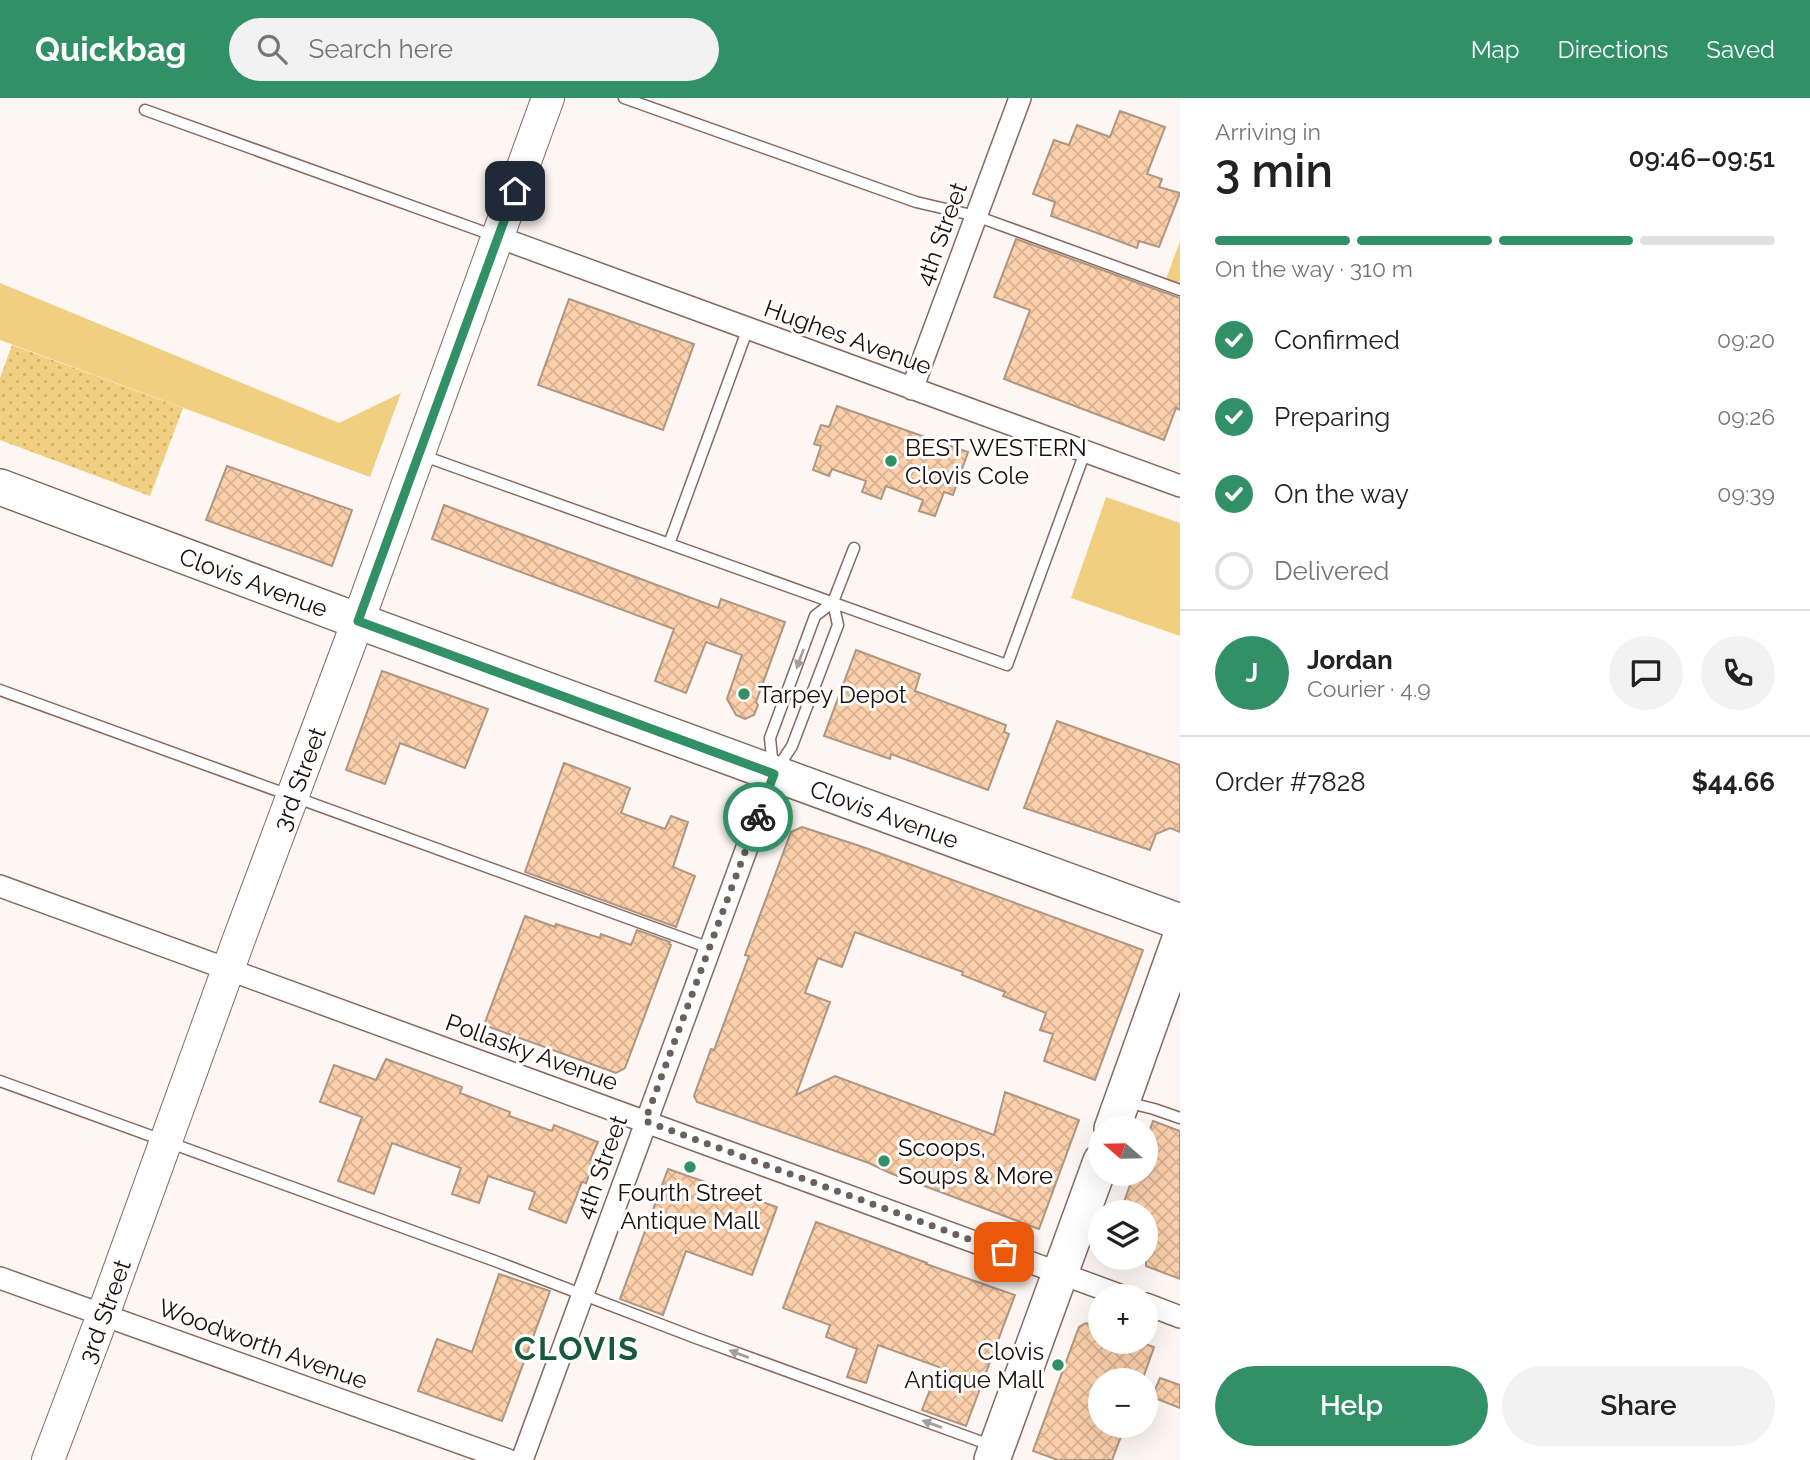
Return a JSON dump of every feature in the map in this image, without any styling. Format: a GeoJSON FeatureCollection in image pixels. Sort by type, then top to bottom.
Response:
{"type":"FeatureCollection","features":[{"type":"Feature","properties":{"kind":"main road","name":"Clovis Avenue"},"geometry":{"type":"LineString","coordinates":[[0,487],[1180,922]]}},
{"type":"Feature","properties":{"kind":"main road"},"geometry":{"type":"LineString","coordinates":[[1117,1115],[1180,939]]}},
{"type":"Feature","properties":{"kind":"main road"},"geometry":{"type":"LineString","coordinates":[[994,1453],[1092,1186]]}},
{"type":"Feature","properties":{"kind":"street","name":"3rd Street"},"geometry":{"type":"LineString","coordinates":[[48,1460],[548,98]]}},
{"type":"Feature","properties":{"kind":"street","name":"4th Street"},"geometry":{"type":"LineString","coordinates":[[912,389],[1020,98]]}},
{"type":"Feature","properties":{"kind":"street","name":"Hughes Avenue"},"geometry":{"type":"LineString","coordinates":[[498,237],[1180,486]]}},
{"type":"Feature","properties":{"kind":"street","name":"4th Street"},"geometry":{"type":"LineString","coordinates":[[522,1460],[774,774]]}},
{"type":"Feature","properties":{"kind":"street","name":"Pollasky Avenue"},"geometry":{"type":"LineString","coordinates":[[0,886],[1090,1284]]}},
{"type":"Feature","properties":{"kind":"street","name":"Woodworth Avenue"},"geometry":{"type":"LineString","coordinates":[[0,1278],[509,1460]]}},
{"type":"Feature","properties":{"kind":"street"},"geometry":{"type":"LineString","coordinates":[[1158,1309],[1180,1317]]}},
{"type":"Feature","properties":{"kind":"lane"},"geometry":{"type":"LineString","coordinates":[[624,98],[916,202],[976,216],[1180,290]]}},
{"type":"Feature","properties":{"kind":"lane"},"geometry":{"type":"LineString","coordinates":[[145,110],[498,237]]}},
{"type":"Feature","properties":{"kind":"lane"},"geometry":{"type":"LineString","coordinates":[[669,544],[748,328]]}},
{"type":"Feature","properties":{"kind":"lane"},"geometry":{"type":"LineString","coordinates":[[419,454],[1007,665],[1085,452]]}},
{"type":"Feature","properties":{"kind":"lane"},"geometry":{"type":"LineString","coordinates":[[774,774],[770,738],[816,616],[833,602],[854,548]]}},
{"type":"Feature","properties":{"kind":"lane"},"geometry":{"type":"LineString","coordinates":[[774,774],[792,746],[838,625],[833,602]]}},
{"type":"Feature","properties":{"kind":"lane"},"geometry":{"type":"LineString","coordinates":[[0,690],[710,948]]}},
{"type":"Feature","properties":{"kind":"lane"},"geometry":{"type":"LineString","coordinates":[[0,1081],[495,1261],[994,1453]]}},
{"type":"Feature","properties":{"kind":"lane"},"geometry":{"type":"LineString","coordinates":[[1117,1115],[1154,1109],[1180,1118]]}},
{"type":"Feature","properties":{"kind":"shaded area"},"geometry":{"type":"Polygon","coordinates":[[[1180,241],[1180,290],[1164,285],[1180,241]]]}},
{"type":"Feature","properties":{"kind":"shaded area"},"geometry":{"type":"Polygon","coordinates":[[[0,283],[339,423],[401,393],[370,477],[0,340],[0,283]]]}},
{"type":"Feature","properties":{"kind":"shaded area"},"geometry":{"type":"Polygon","coordinates":[[[12,345],[183,408],[150,496],[0,440],[0,378],[12,345]]]}},
{"type":"Feature","properties":{"kind":"shaded area"},"geometry":{"type":"Polygon","coordinates":[[[1106,497],[1180,523],[1180,636],[1071,598],[1106,497]]]}},
{"type":"Feature","properties":{"kind":"building"},"geometry":{"type":"Polygon","coordinates":[[[1120,111],[1165,127],[1147,174],[1162,179],[1159,187],[1180,193],[1159,247],[1139,241],[1137,248],[1051,216],[1055,202],[1033,194],[1054,140],[1069,145],[1077,125],[1110,137],[1120,111]]]}},
{"type":"Feature","properties":{"kind":"building"},"geometry":{"type":"Polygon","coordinates":[[[1016,239],[1180,298],[1180,410],[1176,408],[1164,440],[1004,379],[1030,310],[994,297],[1016,239]]]}},
{"type":"Feature","properties":{"kind":"building"},"geometry":{"type":"Polygon","coordinates":[[[569,299],[694,344],[663,430],[538,385],[569,299]]]}},
{"type":"Feature","properties":{"kind":"building","name":"BEST WESTERN Clovis Cole"},"geometry":{"type":"Polygon","coordinates":[[[837,406],[968,452],[953,495],[944,492],[935,516],[919,511],[923,500],[886,486],[881,499],[862,492],[866,481],[832,469],[829,476],[813,470],[821,446],[814,444],[821,425],[829,427],[837,406]]]}},
{"type":"Feature","properties":{"kind":"building"},"geometry":{"type":"Polygon","coordinates":[[[227,466],[352,510],[332,566],[206,520],[227,466]]]}},
{"type":"Feature","properties":{"kind":"building"},"geometry":{"type":"Polygon","coordinates":[[[444,505],[718,608],[721,599],[785,622],[756,702],[758,705],[754,715],[745,719],[736,715],[727,699],[742,655],[706,642],[686,693],[655,681],[674,629],[432,539],[444,505]]]}},
{"type":"Feature","properties":{"kind":"building"},"geometry":{"type":"Polygon","coordinates":[[[856,650],[920,674],[915,691],[1006,725],[1004,732],[1009,734],[988,790],[891,754],[890,759],[824,736],[856,650]]]}},
{"type":"Feature","properties":{"kind":"building"},"geometry":{"type":"Polygon","coordinates":[[[382,671],[488,709],[465,768],[400,743],[385,784],[346,770],[382,671]]]}},
{"type":"Feature","properties":{"kind":"building"},"geometry":{"type":"Polygon","coordinates":[[[1057,721],[1180,765],[1180,832],[1170,828],[1156,834],[1150,850],[1024,808],[1057,721]]]}},
{"type":"Feature","properties":{"kind":"building"},"geometry":{"type":"Polygon","coordinates":[[[564,763],[630,788],[621,813],[665,829],[671,816],[688,822],[673,867],[695,876],[676,927],[525,872],[564,763]]]}},
{"type":"Feature","properties":{"kind":"building"},"geometry":{"type":"Polygon","coordinates":[[[802,827],[1143,950],[1095,1080],[1044,1061],[1053,1034],[1040,1030],[1046,1013],[1003,996],[1005,992],[962,975],[963,972],[855,932],[842,967],[818,958],[805,993],[830,1002],[796,1095],[835,1076],[994,1135],[1005,1092],[1079,1120],[1039,1229],[869,1163],[697,1102],[694,1096],[749,956],[745,955],[791,832],[802,827]]]}},
{"type":"Feature","properties":{"kind":"building"},"geometry":{"type":"Polygon","coordinates":[[[525,916],[555,927],[556,924],[600,938],[601,934],[631,945],[637,930],[670,942],[625,1068],[616,1073],[484,1025],[525,916]]]}},
{"type":"Feature","properties":{"kind":"building"},"geometry":{"type":"Polygon","coordinates":[[[386,1059],[462,1087],[460,1093],[510,1112],[509,1116],[552,1131],[554,1125],[598,1142],[590,1160],[595,1160],[586,1183],[582,1182],[566,1223],[529,1209],[535,1192],[488,1176],[479,1203],[452,1194],[461,1168],[392,1143],[374,1194],[338,1181],[362,1117],[320,1102],[334,1065],[376,1080],[386,1059]]]}},
{"type":"Feature","properties":{"kind":"building"},"geometry":{"type":"Polygon","coordinates":[[[1158,1123],[1180,1131],[1180,1279],[1156,1270],[1158,1200],[1125,1200],[1130,1186],[1158,1186],[1158,1123]]]}},
{"type":"Feature","properties":{"kind":"building"},"geometry":{"type":"Polygon","coordinates":[[[668,1169],[777,1207],[752,1275],[686,1251],[663,1315],[620,1299],[668,1169]]]}},
{"type":"Feature","properties":{"kind":"building"},"geometry":{"type":"Polygon","coordinates":[[[816,1222],[1015,1295],[966,1426],[922,1410],[939,1367],[878,1345],[866,1383],[847,1377],[857,1349],[826,1337],[830,1325],[783,1308],[816,1222]]]}},
{"type":"Feature","properties":{"kind":"building"},"geometry":{"type":"Polygon","coordinates":[[[499,1274],[550,1291],[502,1421],[418,1391],[437,1339],[472,1352],[499,1274]]]}},
{"type":"Feature","properties":{"kind":"building"},"geometry":{"type":"Polygon","coordinates":[[[1088,1324],[1088,1354],[1152,1354],[1147,1368],[1088,1368],[1088,1438],[1120,1438],[1112,1460],[1058,1460],[1033,1451],[1079,1327],[1088,1324]]]}},
{"type":"Feature","properties":{"kind":"building"},"geometry":{"type":"Polygon","coordinates":[[[1160,1378],[1180,1385],[1180,1408],[1158,1399],[1160,1378]]]}},
{"type":"Feature","properties":{"kind":"way so far"},"geometry":{"type":"LineString","coordinates":[[758,817],[645,1121],[1004,1252]]}},
{"type":"Feature","properties":{"kind":"place","name":"BEST WESTERN Clovis Cole"},"geometry":{"type":"Point","coordinates":[891,461]}},
{"type":"Feature","properties":{"kind":"place","name":"Tarpey Depot"},"geometry":{"type":"Point","coordinates":[744,694]}},
{"type":"Feature","properties":{"kind":"place","name":"Scoops, Soups & More"},"geometry":{"type":"Point","coordinates":[884,1161]}},
{"type":"Feature","properties":{"kind":"place","name":"Fourth Street Antique Mall"},"geometry":{"type":"Point","coordinates":[690,1167]}},
{"type":"Feature","properties":{"kind":"place","name":"Clovis Antique Mall"},"geometry":{"type":"Point","coordinates":[1058,1365]}},
{"type":"Feature","properties":{"kind":"district","name":"CLOVIS"},"geometry":{"type":"Point","coordinates":[577,1348]}},
{"type":"Feature","properties":{"kind":"route"},"geometry":{"type":"LineString","coordinates":[[515,191],[358,621],[774,774],[758,817]]}}]}
